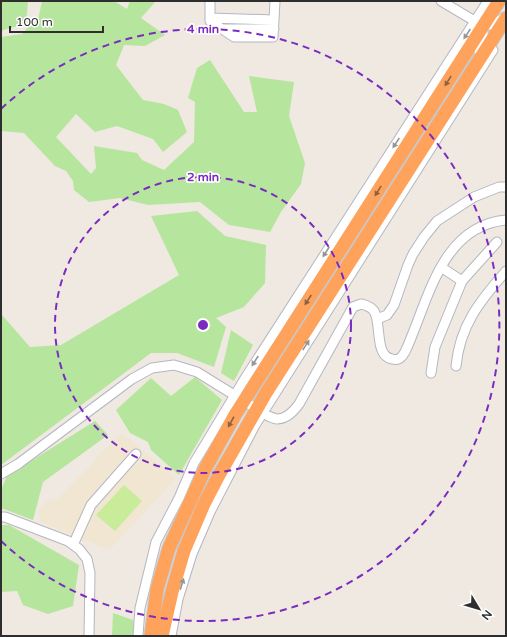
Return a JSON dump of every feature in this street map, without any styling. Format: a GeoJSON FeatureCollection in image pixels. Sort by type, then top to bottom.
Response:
{"type":"FeatureCollection","features":[{"type":"Feature","properties":{"kind":"highway"},"geometry":{"type":"LineString","coordinates":[[151,636],[157,589],[169,548],[239,398],[479,24],[499,1]]}},
{"type":"Feature","properties":{"kind":"highway"},"geometry":{"type":"LineString","coordinates":[[162,636],[172,592],[184,551],[204,504],[260,411],[266,393],[506,17]]}},
{"type":"Feature","properties":{"kind":"highway"},"geometry":{"type":"LineString","coordinates":[[434,130],[449,100],[480,51]]}},
{"type":"Feature","properties":{"kind":"street"},"geometry":{"type":"LineString","coordinates":[[210,1],[210,21],[234,37],[274,37],[275,1]]}},
{"type":"Feature","properties":{"kind":"street"},"geometry":{"type":"LineString","coordinates":[[441,1],[479,24],[494,24],[506,17]]}},
{"type":"Feature","properties":{"kind":"street"},"geometry":{"type":"LineString","coordinates":[[480,51],[483,38],[479,24],[488,1]]}},
{"type":"Feature","properties":{"kind":"street"},"geometry":{"type":"LineString","coordinates":[[210,18],[274,25]]}},
{"type":"Feature","properties":{"kind":"street"},"geometry":{"type":"LineString","coordinates":[[171,636],[178,599],[192,554],[210,512],[254,426],[260,411],[506,30]]}},
{"type":"Feature","properties":{"kind":"street"},"geometry":{"type":"LineString","coordinates":[[377,319],[387,315],[394,305],[413,254],[437,221],[474,197],[499,187],[506,187]]}},
{"type":"Feature","properties":{"kind":"street"},"geometry":{"type":"LineString","coordinates":[[1,474],[18,464],[132,379],[152,368],[174,365],[198,372],[268,416],[277,419],[285,417],[299,404],[353,307],[361,304],[368,306],[374,311],[377,319],[378,333],[384,353],[393,360],[400,358],[409,344],[447,256],[465,237],[483,225],[504,218]]}},
{"type":"Feature","properties":{"kind":"street"},"geometry":{"type":"LineString","coordinates":[[431,373],[435,347],[462,281],[497,242]]}},
{"type":"Feature","properties":{"kind":"street"},"geometry":{"type":"LineString","coordinates":[[441,267],[462,281]]}},
{"type":"Feature","properties":{"kind":"street"},"geometry":{"type":"LineString","coordinates":[[456,366],[457,353],[466,325],[483,298],[506,271]]}},
{"type":"Feature","properties":{"kind":"street"},"geometry":{"type":"LineString","coordinates":[[138,636],[140,608],[156,542],[179,498],[194,463],[239,398]]}},
{"type":"Feature","properties":{"kind":"street"},"geometry":{"type":"LineString","coordinates":[[73,544],[91,505],[136,454]]}},
{"type":"Feature","properties":{"kind":"street"},"geometry":{"type":"LineString","coordinates":[[1,517],[5,516],[68,541],[79,549],[87,559],[90,573],[89,636]]}},
{"type":"Feature","properties":{"kind":"shaded area"},"geometry":{"type":"Polygon","coordinates":[[[122,433],[176,478],[112,547],[107,549],[41,522],[38,510],[48,500],[58,499],[96,460],[95,458],[122,433]]]}},
{"type":"Feature","properties":{"kind":"green space"},"geometry":{"type":"Polygon","coordinates":[[[1,1],[28,1],[26,23],[3,30],[1,33],[1,1]]]}},
{"type":"Feature","properties":{"kind":"green space"},"geometry":{"type":"Polygon","coordinates":[[[42,1],[114,1],[127,9],[130,1],[156,1],[141,18],[165,35],[145,46],[124,45],[116,65],[143,100],[164,104],[178,110],[187,132],[163,152],[153,139],[117,126],[95,132],[76,114],[56,137],[91,174],[96,168],[94,146],[137,153],[142,160],[164,170],[194,142],[195,102],[188,98],[197,68],[210,60],[244,112],[257,112],[249,76],[294,82],[289,116],[305,163],[301,184],[281,212],[270,232],[229,225],[200,202],[148,205],[120,198],[89,202],[74,190],[73,181],[66,171],[55,166],[24,133],[1,131],[1,37],[22,34],[28,27],[38,20],[42,1]]]}},
{"type":"Feature","properties":{"kind":"green space"},"geometry":{"type":"Polygon","coordinates":[[[197,211],[225,236],[266,245],[265,283],[244,307],[216,318],[226,327],[214,367],[177,353],[151,353],[1,465],[1,316],[2,315],[30,347],[61,345],[179,275],[151,216],[197,211]]]}},
{"type":"Feature","properties":{"kind":"green space"},"geometry":{"type":"Polygon","coordinates":[[[231,330],[253,345],[234,381],[221,373],[231,330]]]}},
{"type":"Feature","properties":{"kind":"green space"},"geometry":{"type":"Polygon","coordinates":[[[195,377],[222,400],[179,475],[151,450],[148,442],[130,433],[116,410],[151,378],[171,396],[195,377]]]}},
{"type":"Feature","properties":{"kind":"green space"},"geometry":{"type":"Polygon","coordinates":[[[95,421],[108,435],[43,482],[33,520],[1,508],[1,490],[7,476],[95,421]]]}},
{"type":"Feature","properties":{"kind":"green space"},"geometry":{"type":"Polygon","coordinates":[[[124,485],[142,501],[115,531],[96,515],[124,485]]]}},
{"type":"Feature","properties":{"kind":"green space"},"geometry":{"type":"Polygon","coordinates":[[[1,525],[9,525],[79,565],[73,606],[48,614],[23,605],[17,591],[1,592],[1,525]]]}},
{"type":"Feature","properties":{"kind":"green space"},"geometry":{"type":"Polygon","coordinates":[[[113,613],[133,620],[134,636],[112,636],[113,613]]]}}]}
